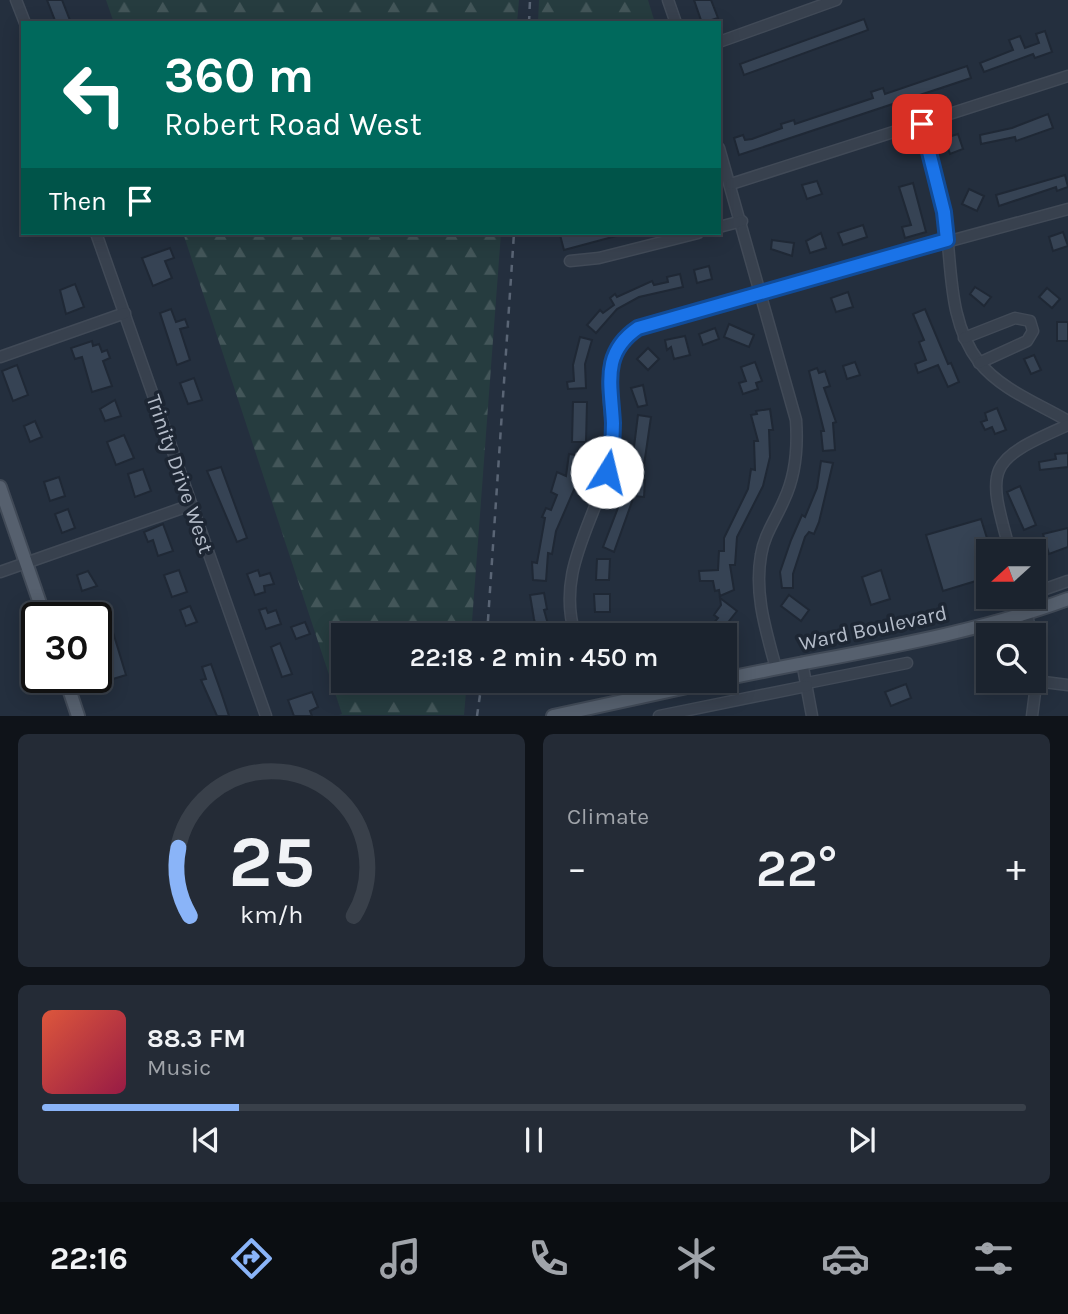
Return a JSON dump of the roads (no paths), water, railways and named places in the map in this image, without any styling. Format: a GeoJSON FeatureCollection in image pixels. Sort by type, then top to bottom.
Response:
{"type":"FeatureCollection","features":[{"type":"Feature","properties":{"kind":"main road"},"geometry":{"type":"LineString","coordinates":[[0,487],[39,602]]}},
{"type":"Feature","properties":{"kind":"main road","name":"Ward Boulevard"},"geometry":{"type":"LineString","coordinates":[[737,676],[1027,614],[1068,600]]}},
{"type":"Feature","properties":{"kind":"main road"},"geometry":{"type":"LineString","coordinates":[[70,693],[78,716]]}},
{"type":"Feature","properties":{"kind":"main road"},"geometry":{"type":"LineString","coordinates":[[553,716],[648,693]]}},
{"type":"Feature","properties":{"kind":"street"},"geometry":{"type":"LineString","coordinates":[[16,0],[24,21]]}},
{"type":"Feature","properties":{"kind":"street"},"geometry":{"type":"LineString","coordinates":[[668,0],[675,21]]}},
{"type":"Feature","properties":{"kind":"street"},"geometry":{"type":"LineString","coordinates":[[721,41],[836,0]]}},
{"type":"Feature","properties":{"kind":"street"},"geometry":{"type":"LineString","coordinates":[[731,184],[1068,76]]}},
{"type":"Feature","properties":{"kind":"street"},"geometry":{"type":"LineString","coordinates":[[922,124],[944,212],[955,308],[964,338],[979,363],[1001,382],[1068,423]]}},
{"type":"Feature","properties":{"kind":"street"},"geometry":{"type":"LineString","coordinates":[[721,154],[788,386],[798,443],[791,484],[765,539],[759,569],[759,594],[776,668]]}},
{"type":"Feature","properties":{"kind":"street"},"geometry":{"type":"LineString","coordinates":[[573,623],[571,577],[579,544],[608,465],[613,426],[608,375],[614,354],[628,334],[648,323],[1068,209]]}},
{"type":"Feature","properties":{"kind":"street"},"geometry":{"type":"LineString","coordinates":[[721,226],[742,221]]}},
{"type":"Feature","properties":{"kind":"street","name":"Trinity Drive West"},"geometry":{"type":"LineString","coordinates":[[97,235],[266,716]]}},
{"type":"Feature","properties":{"kind":"street"},"geometry":{"type":"LineString","coordinates":[[570,261],[599,258],[690,235]]}},
{"type":"Feature","properties":{"kind":"street"},"geometry":{"type":"LineString","coordinates":[[0,357],[125,313]]}},
{"type":"Feature","properties":{"kind":"street"},"geometry":{"type":"LineString","coordinates":[[964,338],[1015,318],[1030,321],[1033,331],[1027,341],[979,363]]}},
{"type":"Feature","properties":{"kind":"street"},"geometry":{"type":"LineString","coordinates":[[1006,539],[996,503],[995,484],[999,466],[1024,444],[1068,423]]}},
{"type":"Feature","properties":{"kind":"street"},"geometry":{"type":"LineString","coordinates":[[0,572],[191,505]]}},
{"type":"Feature","properties":{"kind":"street"},"geometry":{"type":"LineString","coordinates":[[1046,588],[1068,580]]}},
{"type":"Feature","properties":{"kind":"street"},"geometry":{"type":"LineString","coordinates":[[1026,609],[1029,623]]}},
{"type":"Feature","properties":{"kind":"street"},"geometry":{"type":"LineString","coordinates":[[802,662],[812,716]]}},
{"type":"Feature","properties":{"kind":"street"},"geometry":{"type":"LineString","coordinates":[[659,716],[907,663]]}},
{"type":"Feature","properties":{"kind":"street"},"geometry":{"type":"LineString","coordinates":[[1046,682],[1068,685]]}},
{"type":"Feature","properties":{"kind":"street"},"geometry":{"type":"LineString","coordinates":[[1032,716],[1035,693]]}},
{"type":"Feature","properties":{"kind":"railway"},"geometry":{"type":"LineString","coordinates":[[529,21],[530,0]]}},
{"type":"Feature","properties":{"kind":"railway"},"geometry":{"type":"LineString","coordinates":[[488,623],[514,235]]}},
{"type":"Feature","properties":{"kind":"railway"},"geometry":{"type":"LineString","coordinates":[[477,716],[480,693]]}}]}
